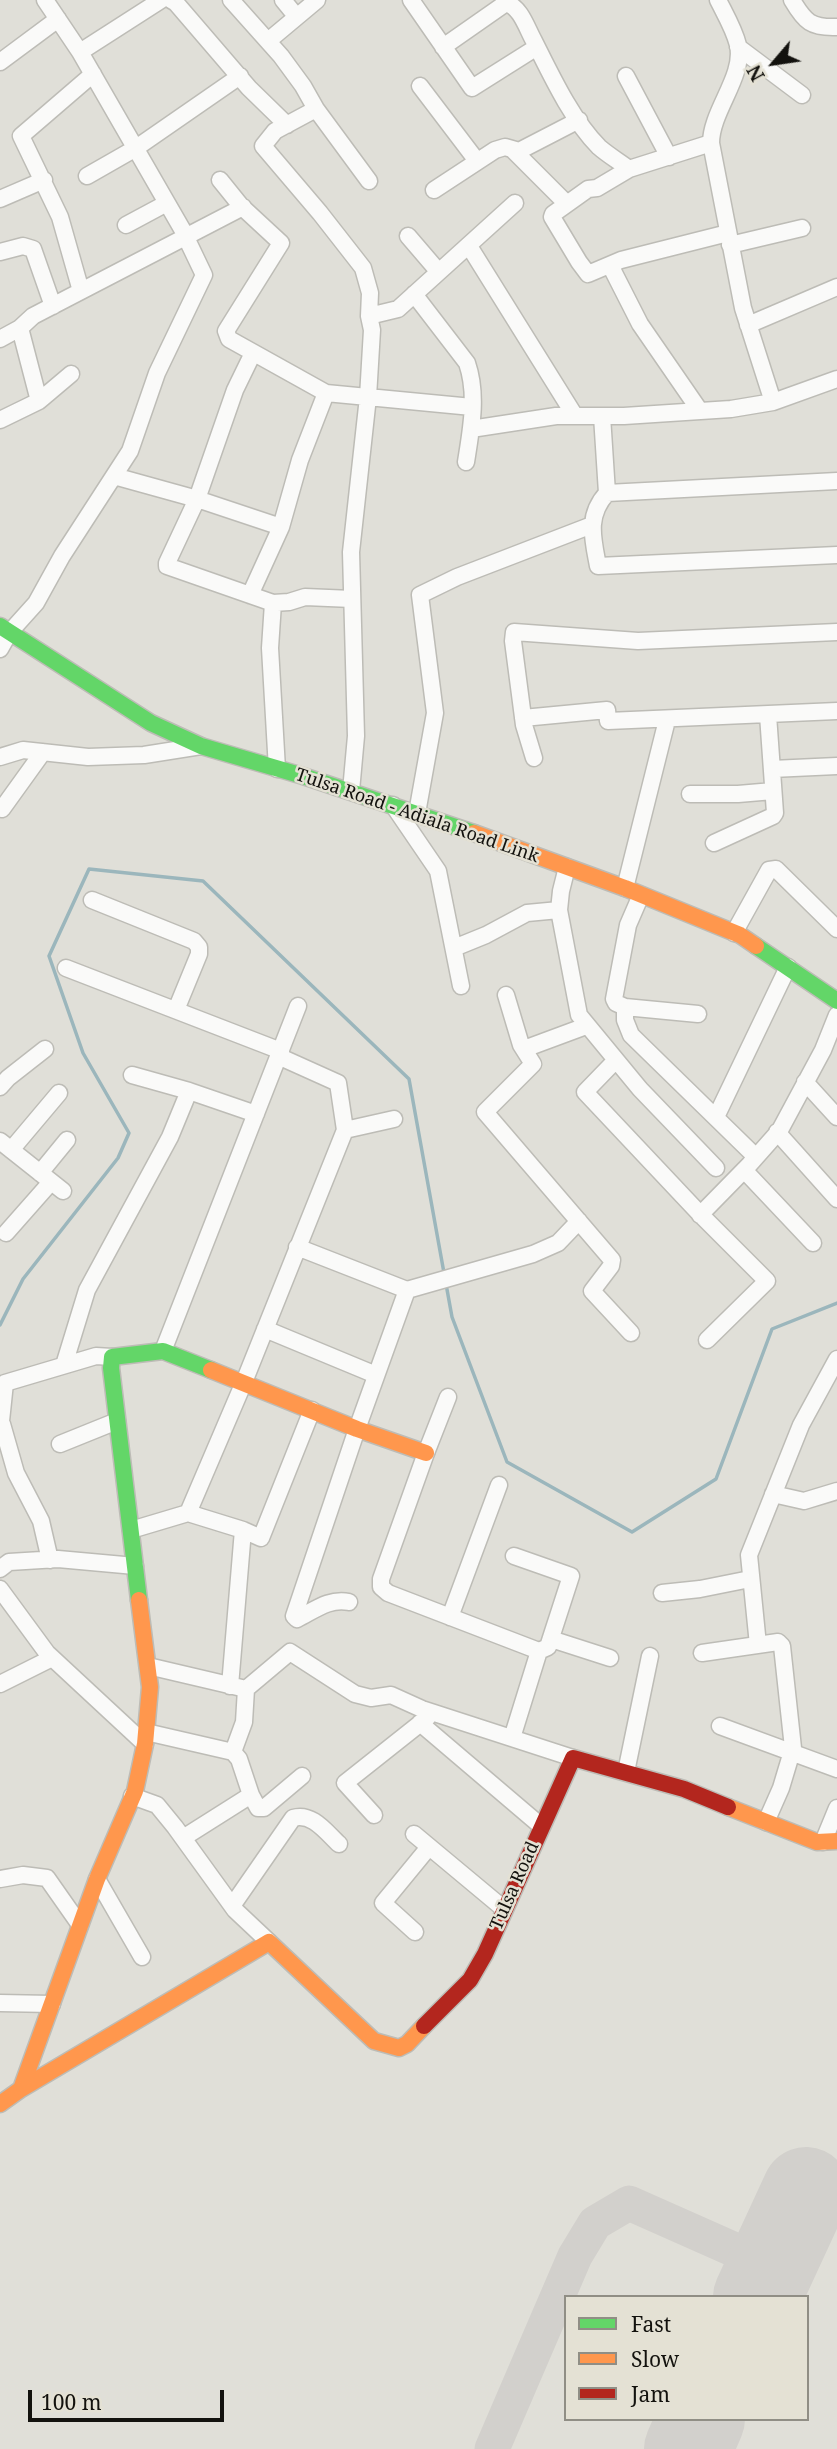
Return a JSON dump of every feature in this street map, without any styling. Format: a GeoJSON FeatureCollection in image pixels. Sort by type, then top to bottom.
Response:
{"type":"FeatureCollection","features":[{"type":"Feature","properties":{"kind":"street"},"geometry":{"type":"LineString","coordinates":[[0,649],[5,630],[36,603],[62,556],[130,451],[157,373],[204,275],[186,237],[93,74],[45,0]]}},
{"type":"Feature","properties":{"kind":"street"},"geometry":{"type":"LineString","coordinates":[[171,0],[287,125]]}},
{"type":"Feature","properties":{"kind":"street"},"geometry":{"type":"LineString","coordinates":[[231,0],[303,86],[316,109],[369,181]]}},
{"type":"Feature","properties":{"kind":"street"},"geometry":{"type":"LineString","coordinates":[[283,0],[296,16]]}},
{"type":"Feature","properties":{"kind":"street"},"geometry":{"type":"LineString","coordinates":[[268,41],[317,0]]}},
{"type":"Feature","properties":{"kind":"street"},"geometry":{"type":"LineString","coordinates":[[411,0],[472,88],[537,47]]}},
{"type":"Feature","properties":{"kind":"street"},"geometry":{"type":"LineString","coordinates":[[718,0],[738,47],[738,62],[711,131],[711,144],[748,324],[773,401]]}},
{"type":"Feature","properties":{"kind":"street"},"geometry":{"type":"LineString","coordinates":[[792,0],[807,22],[816,26],[837,27]]}},
{"type":"Feature","properties":{"kind":"street"},"geometry":{"type":"LineString","coordinates":[[80,52],[150,2]]}},
{"type":"Feature","properties":{"kind":"street"},"geometry":{"type":"LineString","coordinates":[[443,47],[506,3],[517,10],[579,120],[599,147],[629,169]]}},
{"type":"Feature","properties":{"kind":"street"},"geometry":{"type":"LineString","coordinates":[[0,62],[58,19]]}},
{"type":"Feature","properties":{"kind":"street"},"geometry":{"type":"LineString","coordinates":[[738,47],[802,95]]}},
{"type":"Feature","properties":{"kind":"street"},"geometry":{"type":"LineString","coordinates":[[81,291],[60,217],[21,136],[93,74]]}},
{"type":"Feature","properties":{"kind":"street"},"geometry":{"type":"LineString","coordinates":[[87,176],[135,148],[240,76]]}},
{"type":"Feature","properties":{"kind":"street"},"geometry":{"type":"LineString","coordinates":[[626,76],[669,157]]}},
{"type":"Feature","properties":{"kind":"street"},"geometry":{"type":"LineString","coordinates":[[420,86],[477,161]]}},
{"type":"Feature","properties":{"kind":"street"},"geometry":{"type":"LineString","coordinates":[[316,109],[275,131],[263,146],[363,268],[370,293],[369,316],[372,330],[368,397],[351,552],[356,736],[351,791]]}},
{"type":"Feature","properties":{"kind":"street"},"geometry":{"type":"LineString","coordinates":[[434,190],[499,148],[520,151],[579,120]]}},
{"type":"Feature","properties":{"kind":"street"},"geometry":{"type":"LineString","coordinates":[[711,144],[629,169],[597,188],[588,188],[553,214],[552,218],[588,274],[621,260],[802,228]]}},
{"type":"Feature","properties":{"kind":"street"},"geometry":{"type":"LineString","coordinates":[[514,151],[567,204]]}},
{"type":"Feature","properties":{"kind":"street"},"geometry":{"type":"LineString","coordinates":[[0,200],[44,180]]}},
{"type":"Feature","properties":{"kind":"street"},"geometry":{"type":"LineString","coordinates":[[220,180],[243,207],[281,243],[226,331],[229,339],[326,393],[472,407]]}},
{"type":"Feature","properties":{"kind":"street"},"geometry":{"type":"LineString","coordinates":[[127,225],[167,203]]}},
{"type":"Feature","properties":{"kind":"street"},"geometry":{"type":"LineString","coordinates":[[369,316],[398,309],[515,203]]}},
{"type":"Feature","properties":{"kind":"street"},"geometry":{"type":"LineString","coordinates":[[0,339],[20,328],[33,316],[243,207]]}},
{"type":"Feature","properties":{"kind":"street"},"geometry":{"type":"LineString","coordinates":[[408,236],[438,271]]}},
{"type":"Feature","properties":{"kind":"street"},"geometry":{"type":"LineString","coordinates":[[0,252],[23,246],[33,249],[53,306]]}},
{"type":"Feature","properties":{"kind":"street"},"geometry":{"type":"LineString","coordinates":[[468,246],[575,416]]}},
{"type":"Feature","properties":{"kind":"street"},"geometry":{"type":"LineString","coordinates":[[610,265],[640,324],[700,411]]}},
{"type":"Feature","properties":{"kind":"street"},"geometry":{"type":"LineString","coordinates":[[748,324],[837,287]]}},
{"type":"Feature","properties":{"kind":"street"},"geometry":{"type":"LineString","coordinates":[[414,294],[467,363],[472,381],[472,407],[466,462]]}},
{"type":"Feature","properties":{"kind":"street"},"geometry":{"type":"LineString","coordinates":[[20,328],[39,401]]}},
{"type":"Feature","properties":{"kind":"street"},"geometry":{"type":"LineString","coordinates":[[253,353],[234,390],[197,499],[167,566],[273,603],[305,597],[352,599]]}},
{"type":"Feature","properties":{"kind":"street"},"geometry":{"type":"LineString","coordinates":[[0,420],[39,401],[71,373]]}},
{"type":"Feature","properties":{"kind":"street"},"geometry":{"type":"LineString","coordinates":[[471,429],[575,416],[731,409],[773,401],[837,379]]}},
{"type":"Feature","properties":{"kind":"street"},"geometry":{"type":"LineString","coordinates":[[250,595],[281,527],[300,460],[326,393]]}},
{"type":"Feature","properties":{"kind":"street"},"geometry":{"type":"LineString","coordinates":[[602,416],[607,493]]}},
{"type":"Feature","properties":{"kind":"street"},"geometry":{"type":"LineString","coordinates":[[114,476],[197,499],[281,527]]}},
{"type":"Feature","properties":{"kind":"street"},"geometry":{"type":"LineString","coordinates":[[837,481],[607,493],[599,501],[591,532],[598,566],[837,555]]}},
{"type":"Feature","properties":{"kind":"street"},"geometry":{"type":"LineString","coordinates":[[417,813],[435,713],[420,595],[457,577],[592,525]]}},
{"type":"Feature","properties":{"kind":"street"},"geometry":{"type":"LineString","coordinates":[[273,603],[270,648],[277,769]]}},
{"type":"Feature","properties":{"kind":"street","name":"Tulsa Road - Adiala Road Link"},"geometry":{"type":"LineString","coordinates":[[5,630],[151,723],[201,746],[417,813],[625,888],[734,933],[837,1001]]}},
{"type":"Feature","properties":{"kind":"street"},"geometry":{"type":"LineString","coordinates":[[534,758],[523,718],[514,632],[638,641],[837,632]]}},
{"type":"Feature","properties":{"kind":"street"},"geometry":{"type":"LineString","coordinates":[[523,718],[607,710],[608,721],[837,711]]}},
{"type":"Feature","properties":{"kind":"street"},"geometry":{"type":"LineString","coordinates":[[714,843],[774,816],[768,715]]}},
{"type":"Feature","properties":{"kind":"street"},"geometry":{"type":"LineString","coordinates":[[625,888],[667,720]]}},
{"type":"Feature","properties":{"kind":"street"},"geometry":{"type":"LineString","coordinates":[[0,757],[23,750],[88,757],[144,755],[201,746]]}},
{"type":"Feature","properties":{"kind":"street"},"geometry":{"type":"LineString","coordinates":[[2,809],[44,752]]}},
{"type":"Feature","properties":{"kind":"street"},"geometry":{"type":"LineString","coordinates":[[772,769],[837,766]]}},
{"type":"Feature","properties":{"kind":"street"},"geometry":{"type":"LineString","coordinates":[[690,794],[773,791]]}},
{"type":"Feature","properties":{"kind":"street"},"geometry":{"type":"LineString","coordinates":[[393,805],[438,871],[461,986]]}},
{"type":"Feature","properties":{"kind":"street"},"geometry":{"type":"LineString","coordinates":[[567,867],[559,910],[579,1015],[640,1089],[716,1168]]}},
{"type":"Feature","properties":{"kind":"street"},"geometry":{"type":"LineString","coordinates":[[734,933],[769,870],[776,869],[837,929]]}},
{"type":"Feature","properties":{"kind":"street"},"geometry":{"type":"LineString","coordinates":[[641,895],[628,925],[614,999],[618,1006],[698,1014]]}},
{"type":"Feature","properties":{"kind":"street"},"geometry":{"type":"LineString","coordinates":[[92,900],[194,941],[199,947],[176,1010]]}},
{"type":"Feature","properties":{"kind":"street"},"geometry":{"type":"LineString","coordinates":[[454,948],[486,935],[527,913],[559,910]]}},
{"type":"Feature","properties":{"kind":"street"},"geometry":{"type":"LineString","coordinates":[[716,1117],[788,967]]}},
{"type":"Feature","properties":{"kind":"street"},"geometry":{"type":"LineString","coordinates":[[66,968],[280,1053],[338,1083],[345,1130],[244,1382],[188,1513]]}},
{"type":"Feature","properties":{"kind":"street"},"geometry":{"type":"LineString","coordinates":[[506,995],[521,1045],[533,1064],[485,1112],[613,1263],[592,1291],[631,1333]]}},
{"type":"Feature","properties":{"kind":"street"},"geometry":{"type":"LineString","coordinates":[[163,1351],[298,1006]]}},
{"type":"Feature","properties":{"kind":"street"},"geometry":{"type":"LineString","coordinates":[[625,1007],[625,1020],[631,1035],[755,1156]]}},
{"type":"Feature","properties":{"kind":"street"},"geometry":{"type":"LineString","coordinates":[[700,1215],[777,1132],[823,1050],[837,1015]]}},
{"type":"Feature","properties":{"kind":"street"},"geometry":{"type":"LineString","coordinates":[[524,1049],[586,1026]]}},
{"type":"Feature","properties":{"kind":"street"},"geometry":{"type":"LineString","coordinates":[[0,1087],[8,1077],[45,1049]]}},
{"type":"Feature","properties":{"kind":"street"},"geometry":{"type":"LineString","coordinates":[[616,1060],[585,1092],[700,1215],[767,1280],[736,1314],[707,1340]]}},
{"type":"Feature","properties":{"kind":"street"},"geometry":{"type":"LineString","coordinates":[[132,1075],[256,1114]]}},
{"type":"Feature","properties":{"kind":"street"},"geometry":{"type":"LineString","coordinates":[[805,1082],[837,1117]]}},
{"type":"Feature","properties":{"kind":"street"},"geometry":{"type":"LineString","coordinates":[[64,1365],[87,1290],[170,1137],[189,1091]]}},
{"type":"Feature","properties":{"kind":"street"},"geometry":{"type":"LineString","coordinates":[[51,1182],[5,1146],[59,1093]]}},
{"type":"Feature","properties":{"kind":"street"},"geometry":{"type":"LineString","coordinates":[[345,1130],[394,1119]]}},
{"type":"Feature","properties":{"kind":"street"},"geometry":{"type":"LineString","coordinates":[[777,1132],[837,1199]]}},
{"type":"Feature","properties":{"kind":"street"},"geometry":{"type":"LineString","coordinates":[[6,1233],[51,1182],[67,1140]]}},
{"type":"Feature","properties":{"kind":"street"},"geometry":{"type":"LineString","coordinates":[[744,1170],[813,1243]]}},
{"type":"Feature","properties":{"kind":"street"},"geometry":{"type":"LineString","coordinates":[[297,1247],[411,1289],[533,1254],[558,1243],[579,1221]]}},
{"type":"Feature","properties":{"kind":"street"},"geometry":{"type":"LineString","coordinates":[[349,1602],[338,1600],[297,1619],[294,1616],[376,1375],[411,1289]]}},
{"type":"Feature","properties":{"kind":"street"},"geometry":{"type":"LineString","coordinates":[[265,1329],[376,1375]]}},
{"type":"Feature","properties":{"kind":"street"},"geometry":{"type":"LineString","coordinates":[[50,1560],[41,1521],[16,1473],[1,1423],[5,1383],[64,1365],[96,1356],[112,1357],[163,1351],[357,1429],[426,1452]]}},
{"type":"Feature","properties":{"kind":"street"},"geometry":{"type":"LineString","coordinates":[[21,2088],[97,1879],[132,1796],[146,1738],[150,1687],[117,1421],[112,1357]]}},
{"type":"Feature","properties":{"kind":"street"},"geometry":{"type":"LineString","coordinates":[[758,1645],[749,1555],[801,1425],[837,1359]]}},
{"type":"Feature","properties":{"kind":"street"},"geometry":{"type":"LineString","coordinates":[[448,1397],[381,1579],[382,1587],[388,1593],[539,1651],[548,1647],[571,1576],[514,1556]]}},
{"type":"Feature","properties":{"kind":"street"},"geometry":{"type":"LineString","coordinates":[[131,1530],[188,1513],[261,1538],[312,1409]]}},
{"type":"Feature","properties":{"kind":"street"},"geometry":{"type":"LineString","coordinates":[[60,1444],[117,1421]]}},
{"type":"Feature","properties":{"kind":"street"},"geometry":{"type":"LineString","coordinates":[[450,1617],[499,1485]]}},
{"type":"Feature","properties":{"kind":"street"},"geometry":{"type":"LineString","coordinates":[[773,1494],[804,1501],[837,1490]]}},
{"type":"Feature","properties":{"kind":"street"},"geometry":{"type":"LineString","coordinates":[[233,1752],[244,1722],[238,1687],[243,1530]]}},
{"type":"Feature","properties":{"kind":"street"},"geometry":{"type":"LineString","coordinates":[[0,1569],[9,1562],[50,1560],[135,1566]]}},
{"type":"Feature","properties":{"kind":"street"},"geometry":{"type":"LineString","coordinates":[[662,1593],[750,1579]]}},
{"type":"Feature","properties":{"kind":"street"},"geometry":{"type":"LineString","coordinates":[[0,1589],[52,1658],[146,1738],[233,1752],[239,1759],[251,1795],[261,1810],[302,1776]]}},
{"type":"Feature","properties":{"kind":"street"},"geometry":{"type":"LineString","coordinates":[[551,1639],[610,1658]]}},
{"type":"Feature","properties":{"kind":"street"},"geometry":{"type":"LineString","coordinates":[[702,1653],[778,1643],[782,1646],[792,1753],[766,1822]]}},
{"type":"Feature","properties":{"kind":"street"},"geometry":{"type":"LineString","coordinates":[[512,1738],[539,1651]]}},
{"type":"Feature","properties":{"kind":"street"},"geometry":{"type":"LineString","coordinates":[[148,1666],[238,1687],[290,1652],[355,1694],[371,1698],[391,1695],[422,1709],[573,1758],[684,1789],[817,1842],[830,1842],[837,1808]]}},
{"type":"Feature","properties":{"kind":"street"},"geometry":{"type":"LineString","coordinates":[[626,1772],[650,1656]]}},
{"type":"Feature","properties":{"kind":"street"},"geometry":{"type":"LineString","coordinates":[[0,1684],[52,1658]]}},
{"type":"Feature","properties":{"kind":"street"},"geometry":{"type":"LineString","coordinates":[[374,1815],[345,1783],[434,1712]]}},
{"type":"Feature","properties":{"kind":"street"},"geometry":{"type":"LineString","coordinates":[[421,1723],[541,1826]]}},
{"type":"Feature","properties":{"kind":"street"},"geometry":{"type":"LineString","coordinates":[[720,1726],[837,1769]]}},
{"type":"Feature","properties":{"kind":"street","name":"Tulsa Road"},"geometry":{"type":"LineString","coordinates":[[132,1796],[157,1805],[234,1908],[269,1942],[374,2040],[399,2048],[407,2044],[470,1979],[485,1954],[573,1758]]}},
{"type":"Feature","properties":{"kind":"street"},"geometry":{"type":"LineString","coordinates":[[183,1838],[251,1795]]}},
{"type":"Feature","properties":{"kind":"street"},"geometry":{"type":"LineString","coordinates":[[234,1908],[293,1818],[310,1818],[339,1844]]}},
{"type":"Feature","properties":{"kind":"street"},"geometry":{"type":"LineString","coordinates":[[414,1835],[504,1909]]}},
{"type":"Feature","properties":{"kind":"street"},"geometry":{"type":"LineString","coordinates":[[415,1932],[383,1903],[429,1847]]}},
{"type":"Feature","properties":{"kind":"street"},"geometry":{"type":"LineString","coordinates":[[0,1879],[23,1875],[47,1878],[80,1925]]}},
{"type":"Feature","properties":{"kind":"street"},"geometry":{"type":"LineString","coordinates":[[97,1879],[142,1957]]}},
{"type":"Feature","properties":{"kind":"street"},"geometry":{"type":"LineString","coordinates":[[0,2104],[21,2088],[269,1942]]}},
{"type":"Feature","properties":{"kind":"street"},"geometry":{"type":"LineString","coordinates":[[0,2003],[52,2004]]}},
{"type":"Feature","properties":{"kind":"waterway"},"geometry":{"type":"LineString","coordinates":[[0,1325],[23,1279],[118,1158],[129,1133],[83,1053],[49,956],[89,869],[203,881],[409,1079],[444,1273]]}},
{"type":"Feature","properties":{"kind":"waterway"},"geometry":{"type":"LineString","coordinates":[[446,1284],[452,1317],[507,1462],[632,1532],[716,1479],[772,1329],[837,1303]]}},
{"type":"Feature","properties":{"kind":"taxiway"},"geometry":{"type":"LineString","coordinates":[[492,2449],[575,2256],[595,2223],[629,2203],[771,2266]]}},
{"type":"Feature","properties":{"kind":"runway"},"geometry":{"type":"LineString","coordinates":[[758,2295],[806,2191]]}},
{"type":"Feature","properties":{"kind":"runway"},"geometry":{"type":"LineString","coordinates":[[688,2449],[700,2421]]}},
{"type":"Feature","properties":{"kind":"traffic: fast"},"geometry":{"type":"LineString","coordinates":[[0,626],[151,723],[201,746],[303,776],[474,833]]}},
{"type":"Feature","properties":{"kind":"traffic: fast"},"geometry":{"type":"LineString","coordinates":[[756,946],[837,1001]]}},
{"type":"Feature","properties":{"kind":"traffic: fast"},"geometry":{"type":"LineString","coordinates":[[139,1600],[111,1368],[112,1357],[163,1351],[211,1370]]}},
{"type":"Feature","properties":{"kind":"traffic: slow"},"geometry":{"type":"LineString","coordinates":[[474,833],[625,888],[740,935],[756,946]]}},
{"type":"Feature","properties":{"kind":"traffic: slow"},"geometry":{"type":"LineString","coordinates":[[211,1370],[357,1429],[426,1453]]}},
{"type":"Feature","properties":{"kind":"traffic: slow"},"geometry":{"type":"LineString","coordinates":[[21,2089],[97,1879],[135,1791],[145,1744],[150,1687],[139,1600]]}},
{"type":"Feature","properties":{"kind":"traffic: slow"},"geometry":{"type":"LineString","coordinates":[[728,1807],[817,1842],[837,1841]]}},
{"type":"Feature","properties":{"kind":"traffic: slow"},"geometry":{"type":"LineString","coordinates":[[0,2104],[269,1942],[374,2041],[399,2048],[407,2044],[424,2026]]}},
{"type":"Feature","properties":{"kind":"traffic: jam"},"geometry":{"type":"LineString","coordinates":[[424,2026],[470,1980],[485,1954],[573,1758],[684,1789],[728,1807]]}}]}
